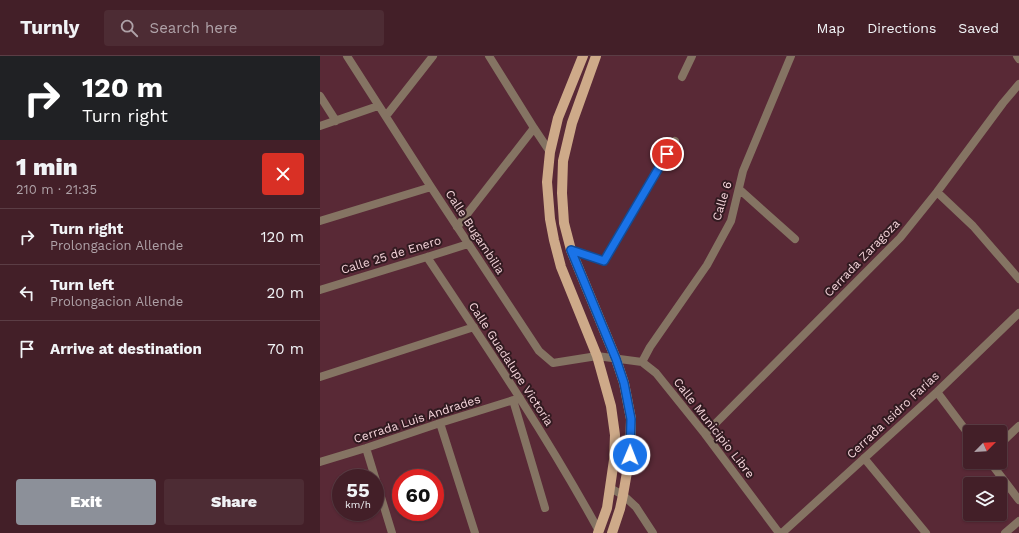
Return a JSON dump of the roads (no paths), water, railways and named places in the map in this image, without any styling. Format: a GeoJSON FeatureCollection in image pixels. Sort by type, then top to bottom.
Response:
{"type":"FeatureCollection","features":[{"type":"Feature","properties":{"kind":"main road"},"geometry":{"type":"LineString","coordinates":[[583,56],[558,118],[550,152],[547,182],[550,219],[561,266],[597,356],[611,406],[615,435],[614,460],[607,508],[599,532]]}},
{"type":"Feature","properties":{"kind":"main road"},"geometry":{"type":"LineString","coordinates":[[596,56],[572,123],[563,161],[562,194],[564,223],[571,250],[616,359],[624,383],[631,419],[630,455],[624,495],[612,533]]}},
{"type":"Feature","properties":{"kind":"street","name":"Calle Bugambilia"},"geometry":{"type":"LineString","coordinates":[[346,56],[538,351],[553,364],[597,356],[616,359]]}},
{"type":"Feature","properties":{"kind":"street"},"geometry":{"type":"LineString","coordinates":[[386,116],[432,56]]}},
{"type":"Feature","properties":{"kind":"street"},"geometry":{"type":"LineString","coordinates":[[488,56],[550,152]]}},
{"type":"Feature","properties":{"kind":"street"},"geometry":{"type":"LineString","coordinates":[[682,77],[692,56]]}},
{"type":"Feature","properties":{"kind":"street","name":"Calle 6"},"geometry":{"type":"LineString","coordinates":[[642,362],[650,347],[707,265],[731,220],[743,171],[791,56]]}},
{"type":"Feature","properties":{"kind":"street","name":"Cerrada Zaragoza"},"geometry":{"type":"LineString","coordinates":[[705,434],[900,238],[1019,84]]}},
{"type":"Feature","properties":{"kind":"street"},"geometry":{"type":"LineString","coordinates":[[320,96],[336,121]]}},
{"type":"Feature","properties":{"kind":"street"},"geometry":{"type":"LineString","coordinates":[[320,126],[378,106]]}},
{"type":"Feature","properties":{"kind":"street"},"geometry":{"type":"LineString","coordinates":[[457,227],[534,128]]}},
{"type":"Feature","properties":{"kind":"street"},"geometry":{"type":"LineString","coordinates":[[571,250],[604,261],[675,141]]}},
{"type":"Feature","properties":{"kind":"street"},"geometry":{"type":"LineString","coordinates":[[320,221],[431,187]]}},
{"type":"Feature","properties":{"kind":"street"},"geometry":{"type":"LineString","coordinates":[[739,188],[795,239]]}},
{"type":"Feature","properties":{"kind":"street"},"geometry":{"type":"LineString","coordinates":[[937,192],[1015,269],[1019,279]]}},
{"type":"Feature","properties":{"kind":"street","name":"Calle 25 de Enero"},"geometry":{"type":"LineString","coordinates":[[320,290],[427,258],[468,244]]}},
{"type":"Feature","properties":{"kind":"street","name":"Calle Guadalupe Victoria"},"geometry":{"type":"LineString","coordinates":[[427,258],[474,327],[517,399],[573,484],[599,532]]}},
{"type":"Feature","properties":{"kind":"street","name":"Cerrada Isidro Farías"},"geometry":{"type":"LineString","coordinates":[[780,533],[1017,318]]}},
{"type":"Feature","properties":{"kind":"street"},"geometry":{"type":"LineString","coordinates":[[320,377],[474,327]]}},
{"type":"Feature","properties":{"kind":"street"},"geometry":{"type":"LineString","coordinates":[[616,359],[642,362]]}},
{"type":"Feature","properties":{"kind":"street","name":"Calle Municipio Libre"},"geometry":{"type":"LineString","coordinates":[[642,362],[656,372],[780,533]]}},
{"type":"Feature","properties":{"kind":"street"},"geometry":{"type":"LineString","coordinates":[[937,392],[963,427]]}},
{"type":"Feature","properties":{"kind":"street","name":"Calle Guadalupe Victoria"},"geometry":{"type":"LineString","coordinates":[[517,399],[545,508]]}},
{"type":"Feature","properties":{"kind":"street","name":"Cerrada Luis Andrades"},"geometry":{"type":"LineString","coordinates":[[320,462],[517,399]]}},
{"type":"Feature","properties":{"kind":"street"},"geometry":{"type":"LineString","coordinates":[[440,423],[475,533]]}},
{"type":"Feature","properties":{"kind":"street"},"geometry":{"type":"LineString","coordinates":[[1007,437],[1019,426]]}},
{"type":"Feature","properties":{"kind":"street"},"geometry":{"type":"LineString","coordinates":[[366,448],[392,533]]}},
{"type":"Feature","properties":{"kind":"street"},"geometry":{"type":"LineString","coordinates":[[864,458],[926,533]]}},
{"type":"Feature","properties":{"kind":"street"},"geometry":{"type":"LineString","coordinates":[[995,469],[1019,500]]}},
{"type":"Feature","properties":{"kind":"street"},"geometry":{"type":"LineString","coordinates":[[610,488],[624,495],[636,507],[653,533]]}},
{"type":"Feature","properties":{"kind":"street"},"geometry":{"type":"LineString","coordinates":[[1005,533],[1019,521]]}}]}
